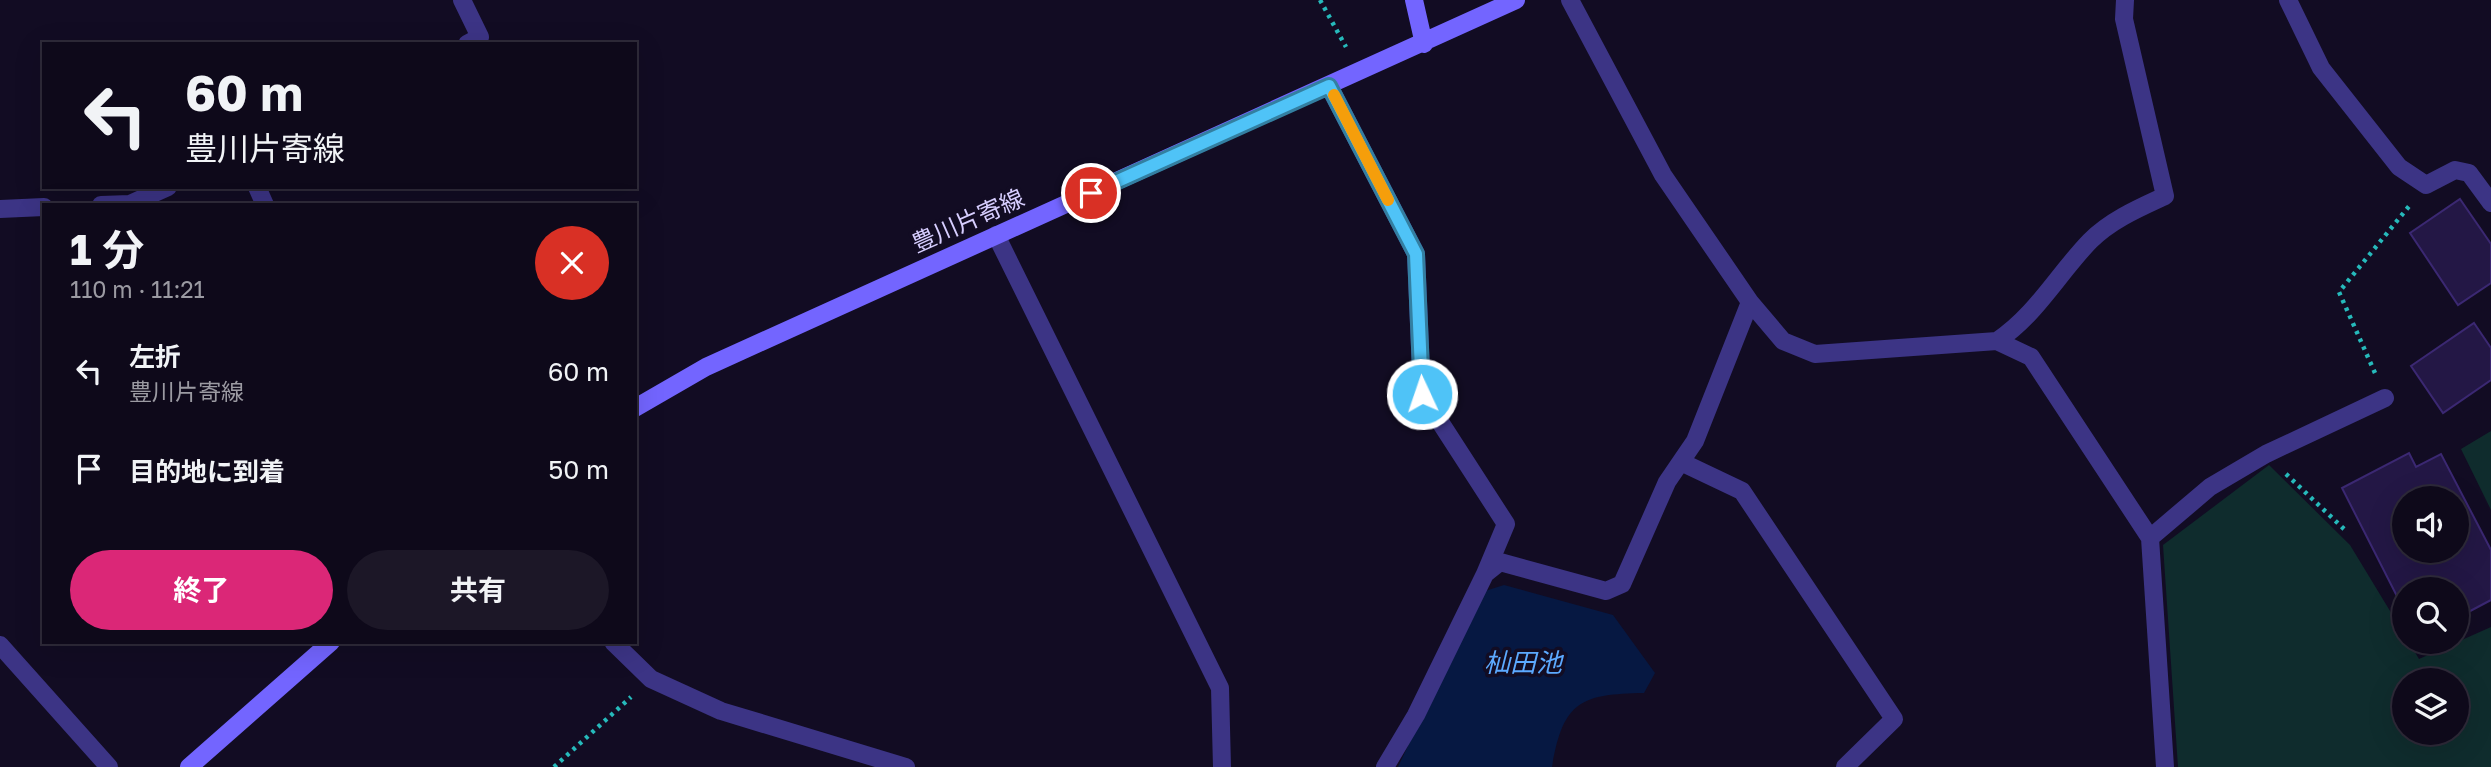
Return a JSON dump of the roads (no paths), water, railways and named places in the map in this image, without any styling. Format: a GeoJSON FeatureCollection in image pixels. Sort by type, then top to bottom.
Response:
{"type":"FeatureCollection","features":[{"type":"Feature","properties":{"kind":"main road"},"geometry":{"type":"LineString","coordinates":[[1415,0],[1424,44]]}},
{"type":"Feature","properties":{"kind":"main road","name":"豊川片寄線"},"geometry":{"type":"LineString","coordinates":[[637,407],[706,367],[1424,44],[1516,0]]}},
{"type":"Feature","properties":{"kind":"main road"},"geometry":{"type":"LineString","coordinates":[[189,767],[329,644]]}},
{"type":"Feature","properties":{"kind":"street"},"geometry":{"type":"LineString","coordinates":[[462,0],[480,37],[471,42]]}},
{"type":"Feature","properties":{"kind":"street"},"geometry":{"type":"LineString","coordinates":[[1570,0],[1663,175],[1750,302],[1783,341],[1815,354],[1997,341],[2031,357],[2150,538],[2165,767]]}},
{"type":"Feature","properties":{"kind":"street"},"geometry":{"type":"LineString","coordinates":[[1997,341],[2015,329],[2091,240],[2124,216],[2165,196],[2124,19],[2125,0]]}},
{"type":"Feature","properties":{"kind":"street"},"geometry":{"type":"LineString","coordinates":[[2288,0],[2320,68],[2399,167],[2426,185],[2455,170],[2469,173],[2491,203]]}},
{"type":"Feature","properties":{"kind":"street"},"geometry":{"type":"LineString","coordinates":[[1329,86],[1416,254],[1422,394],[1506,524],[1485,574],[1416,715],[1385,767]]}},
{"type":"Feature","properties":{"kind":"street"},"geometry":{"type":"LineString","coordinates":[[132,203],[164,189]]}},
{"type":"Feature","properties":{"kind":"street"},"geometry":{"type":"LineString","coordinates":[[0,209],[42,207]]}},
{"type":"Feature","properties":{"kind":"street"},"geometry":{"type":"LineString","coordinates":[[996,235],[1220,688],[1222,767]]}},
{"type":"Feature","properties":{"kind":"street"},"geometry":{"type":"LineString","coordinates":[[1485,574],[1500,562],[1606,592],[1622,584],[1667,482],[1695,441],[1750,302]]}},
{"type":"Feature","properties":{"kind":"street"},"geometry":{"type":"LineString","coordinates":[[2150,538],[2210,487],[2266,454],[2385,398]]}},
{"type":"Feature","properties":{"kind":"street"},"geometry":{"type":"LineString","coordinates":[[1681,462],[1742,491],[1894,719],[1845,767]]}},
{"type":"Feature","properties":{"kind":"street"},"geometry":{"type":"LineString","coordinates":[[615,644],[651,679],[721,711],[906,767]]}},
{"type":"Feature","properties":{"kind":"street"},"geometry":{"type":"LineString","coordinates":[[0,645],[109,767]]}},
{"type":"Feature","properties":{"kind":"water","name":"杣田池"},"geometry":{"type":"Polygon","coordinates":[[[1504,585],[1613,615],[1655,673],[1644,693],[1604,696],[1578,706],[1562,728],[1552,767],[1398,767],[1471,612],[1485,591],[1504,585]]]}}]}
